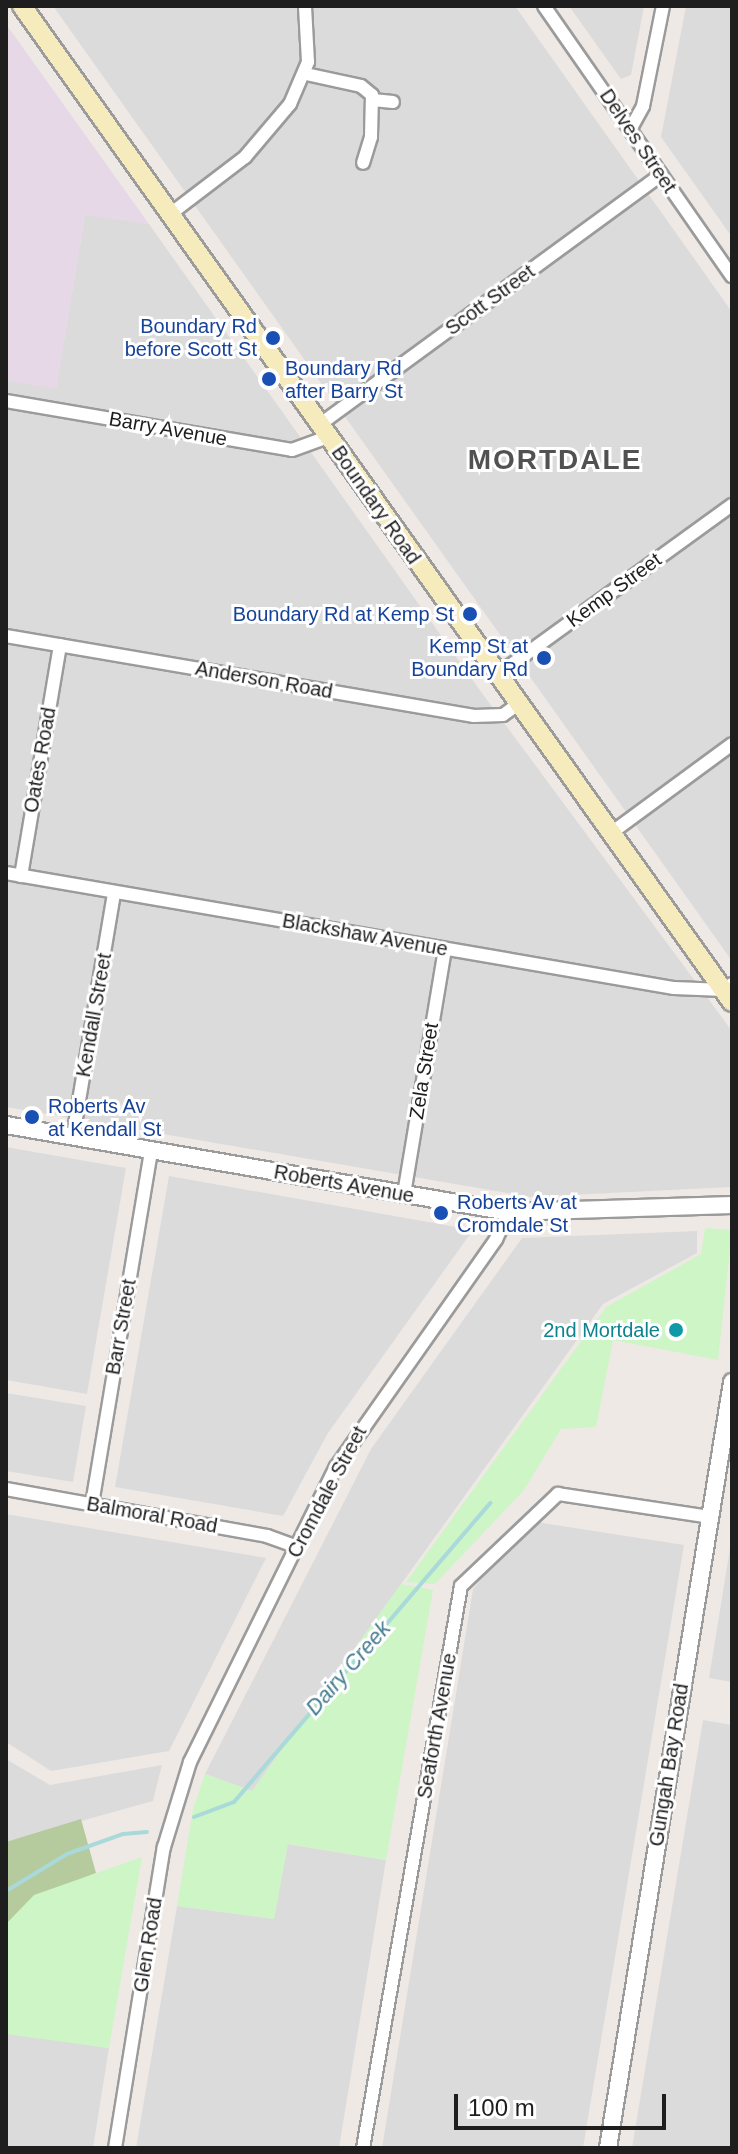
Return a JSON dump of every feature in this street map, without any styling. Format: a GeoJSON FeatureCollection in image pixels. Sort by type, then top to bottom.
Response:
{"type":"FeatureCollection","features":[{"type":"Feature","properties":{"kind":"main road","name":"Boundary Road"},"geometry":{"type":"LineString","coordinates":[[22,6],[497,675],[729,992]]}},
{"type":"Feature","properties":{"kind":"street"},"geometry":{"type":"LineString","coordinates":[[169,215],[260,143],[306,74],[305,6]]}},
{"type":"Feature","properties":{"kind":"street","name":"Delves Street"},"geometry":{"type":"LineString","coordinates":[[544,6],[732,276]]}},
{"type":"Feature","properties":{"kind":"street"},"geometry":{"type":"LineString","coordinates":[[631,128],[643,106],[663,6]]}},
{"type":"Feature","properties":{"kind":"street"},"geometry":{"type":"LineString","coordinates":[[306,74],[361,86],[373,100],[393,102]]}},
{"type":"Feature","properties":{"kind":"street"},"geometry":{"type":"LineString","coordinates":[[363,163],[373,100]]}},
{"type":"Feature","properties":{"kind":"street","name":"Scott Street"},"geometry":{"type":"LineString","coordinates":[[324,431],[661,175]]}},
{"type":"Feature","properties":{"kind":"street","name":"Barry Avenue"},"geometry":{"type":"LineString","coordinates":[[6,401],[292,450],[324,431]]}},
{"type":"Feature","properties":{"kind":"street","name":"Kemp Street"},"geometry":{"type":"LineString","coordinates":[[497,675],[732,505]]}},
{"type":"Feature","properties":{"kind":"street","name":"Anderson Road"},"geometry":{"type":"LineString","coordinates":[[6,636],[474,716],[503,715],[518,704]]}},
{"type":"Feature","properties":{"kind":"street","name":"Oates Road"},"geometry":{"type":"LineString","coordinates":[[21,876],[60,645]]}},
{"type":"Feature","properties":{"kind":"street"},"geometry":{"type":"LineString","coordinates":[[611,833],[732,744]]}},
{"type":"Feature","properties":{"kind":"street","name":"Blackshaw Avenue"},"geometry":{"type":"LineString","coordinates":[[6,873],[674,988],[729,992]]}},
{"type":"Feature","properties":{"kind":"street","name":"Kendall Street"},"geometry":{"type":"LineString","coordinates":[[73,1136],[114,893]]}},
{"type":"Feature","properties":{"kind":"street","name":"Zela Street"},"geometry":{"type":"LineString","coordinates":[[404,1194],[445,949]]}},
{"type":"Feature","properties":{"kind":"street","name":"Roberts Avenue"},"geometry":{"type":"LineString","coordinates":[[6,1125],[509,1212],[732,1205]]}},
{"type":"Feature","properties":{"kind":"street","name":"Barr Street"},"geometry":{"type":"LineString","coordinates":[[92,1504],[151,1150]]}},
{"type":"Feature","properties":{"kind":"street","name":"Cromdale Street"},"geometry":{"type":"LineString","coordinates":[[197,1746],[360,1428],[496,1239],[509,1212]]}},
{"type":"Feature","properties":{"kind":"street","name":"Gungah Bay Road"},"geometry":{"type":"LineString","coordinates":[[608,2148],[732,1382]]}},
{"type":"Feature","properties":{"kind":"street","name":"Balmoral Road"},"geometry":{"type":"LineString","coordinates":[[6,1489],[267,1536],[297,1547]]}},
{"type":"Feature","properties":{"kind":"street","name":"Seaforth Avenue"},"geometry":{"type":"LineString","coordinates":[[363,2148],[461,1586],[558,1494],[710,1517]]}},
{"type":"Feature","properties":{"kind":"street","name":"Glen Road"},"geometry":{"type":"LineString","coordinates":[[115,2148],[164,1847],[197,1746]]}},
{"type":"Feature","properties":{"kind":"shaded area"},"geometry":{"type":"Polygon","coordinates":[[[53,6],[515,6],[732,312],[732,961],[53,6]]]}},
{"type":"Feature","properties":{"kind":"shaded area"},"geometry":{"type":"Polygon","coordinates":[[[569,6],[644,6],[631,75],[621,79],[569,6]]]}},
{"type":"Feature","properties":{"kind":"shaded area"},"geometry":{"type":"Polygon","coordinates":[[[686,6],[732,6],[732,237],[661,137],[686,6]]]}},
{"type":"Feature","properties":{"kind":"shaded area"},"geometry":{"type":"Polygon","coordinates":[[[6,24],[149,224],[85,215],[56,389],[6,380],[6,24]]]}},
{"type":"Feature","properties":{"kind":"shaded area"},"geometry":{"type":"Polygon","coordinates":[[[85,214],[149,224],[479,689],[732,1031],[732,1187],[530,1197],[6,1107],[6,380],[56,388],[85,214]]]}},
{"type":"Feature","properties":{"kind":"shaded area"},"geometry":{"type":"Polygon","coordinates":[[[6,1147],[126,1168],[87,1394],[6,1380],[6,1147]]]}},
{"type":"Feature","properties":{"kind":"shaded area"},"geometry":{"type":"Polygon","coordinates":[[[169,1176],[473,1230],[328,1433],[283,1516],[115,1487],[169,1176]]]}},
{"type":"Feature","properties":{"kind":"shaded area"},"geometry":{"type":"Polygon","coordinates":[[[697,1231],[697,1253],[603,1304],[252,1791],[205,1774],[371,1449],[522,1238],[697,1231]]]}},
{"type":"Feature","properties":{"kind":"shaded area"},"geometry":{"type":"Polygon","coordinates":[[[6,1393],[86,1406],[73,1482],[6,1471],[6,1393]]]}},
{"type":"Feature","properties":{"kind":"shaded area"},"geometry":{"type":"Polygon","coordinates":[[[6,1514],[266,1558],[169,1751],[51,1771],[6,1742],[6,1514]]]}},
{"type":"Feature","properties":{"kind":"shaded area"},"geometry":{"type":"Polygon","coordinates":[[[530,1521],[684,1545],[583,2148],[382,2148],[473,1589],[530,1521]]]}},
{"type":"Feature","properties":{"kind":"shaded area"},"geometry":{"type":"Polygon","coordinates":[[[732,1536],[732,1682],[709,1678],[732,1536]]]}},
{"type":"Feature","properties":{"kind":"shaded area"},"geometry":{"type":"Polygon","coordinates":[[[703,1720],[732,1725],[732,2148],[632,2148],[703,1720]]]}},
{"type":"Feature","properties":{"kind":"shaded area"},"geometry":{"type":"Polygon","coordinates":[[[6,1759],[50,1785],[162,1765],[153,1801],[6,1842],[6,1759]]]}},
{"type":"Feature","properties":{"kind":"shaded area"},"geometry":{"type":"Polygon","coordinates":[[[287,1844],[386,1860],[339,2148],[136,2148],[177,1906],[274,1919],[287,1844]]]}},
{"type":"Feature","properties":{"kind":"shaded area"},"geometry":{"type":"Polygon","coordinates":[[[8,2031],[109,2048],[93,2148],[6,2148],[8,2031]]]}},
{"type":"Feature","properties":{"kind":"green space"},"geometry":{"type":"Polygon","coordinates":[[[705,1228],[732,1230],[718,1360],[613,1340],[596,1427],[561,1429],[524,1490],[435,1584],[406,1582],[606,1307],[701,1254],[705,1228]]]}},
{"type":"Feature","properties":{"kind":"green space"},"geometry":{"type":"Polygon","coordinates":[[[401,1584],[433,1590],[386,1860],[288,1844],[274,1919],[177,1906],[193,1809],[205,1774],[252,1791],[401,1584]]]}},
{"type":"Feature","properties":{"kind":"green space"},"geometry":{"type":"Polygon","coordinates":[[[81,1819],[96,1873],[74,1882],[6,1948],[6,1842],[81,1819]]]}},
{"type":"Feature","properties":{"kind":"green space"},"geometry":{"type":"Polygon","coordinates":[[[142,1857],[109,2048],[6,2034],[6,1924],[34,1895],[142,1857]]]}},
{"type":"Feature","properties":{"kind":"waterway","name":"Dairy Creek"},"geometry":{"type":"LineString","coordinates":[[194,1817],[234,1802],[490,1503]]}},
{"type":"Feature","properties":{"kind":"waterway","name":"Dairy Creek"},"geometry":{"type":"LineString","coordinates":[[6,1891],[67,1854],[123,1834],[147,1832]]}},
{"type":"Feature","properties":{"kind":"place","name":"Boundary Rd before Scott St"},"geometry":{"type":"Point","coordinates":[273,338]}},
{"type":"Feature","properties":{"kind":"place","name":"Boundary Rd after Barry St"},"geometry":{"type":"Point","coordinates":[269,379]}},
{"type":"Feature","properties":{"kind":"place","name":"Boundary Rd at Kemp St"},"geometry":{"type":"Point","coordinates":[470,614]}},
{"type":"Feature","properties":{"kind":"place","name":"Kemp St at Boundary Rd"},"geometry":{"type":"Point","coordinates":[544,658]}},
{"type":"Feature","properties":{"kind":"place","name":"Roberts Av at Kendall St"},"geometry":{"type":"Point","coordinates":[32,1117]}},
{"type":"Feature","properties":{"kind":"place","name":"Roberts Av at Cromdale St"},"geometry":{"type":"Point","coordinates":[441,1213]}},
{"type":"Feature","properties":{"kind":"place","name":"2nd Mortdale"},"geometry":{"type":"Point","coordinates":[676,1330]}},
{"type":"Feature","properties":{"kind":"district","name":"MORTDALE"},"geometry":{"type":"Point","coordinates":[555,460]}}]}
